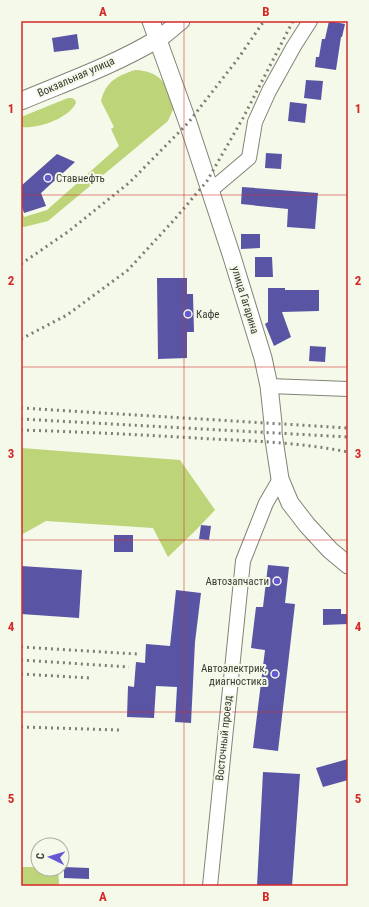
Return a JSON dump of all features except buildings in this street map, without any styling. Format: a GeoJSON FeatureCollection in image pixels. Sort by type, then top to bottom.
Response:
{"type":"FeatureCollection","features":[{"type":"Feature","properties":{"kind":"main road","name":"улица Гагарина"},"geometry":{"type":"LineString","coordinates":[[151,21],[188,123],[263,358],[270,386],[274,442],[280,479],[290,503],[307,525],[330,550],[348,565]]}},
{"type":"Feature","properties":{"kind":"main road","name":"Вокзальная улица"},"geometry":{"type":"LineString","coordinates":[[21,101],[84,75],[130,53],[157,39],[181,21]]}},
{"type":"Feature","properties":{"kind":"street"},"geometry":{"type":"LineString","coordinates":[[210,191],[249,158],[255,122],[283,65],[310,21]]}},
{"type":"Feature","properties":{"kind":"street"},"geometry":{"type":"LineString","coordinates":[[270,386],[348,389]]}},
{"type":"Feature","properties":{"kind":"street","name":"Восточный проезд"},"geometry":{"type":"LineString","coordinates":[[210,886],[243,562],[266,503],[280,479]]}},
{"type":"Feature","properties":{"kind":"green space"},"geometry":{"type":"Polygon","coordinates":[[[135,70],[144,71],[157,76],[169,91],[175,105],[168,121],[48,221],[24,227],[21,226],[21,209],[24,217],[47,210],[119,146],[111,129],[114,127],[101,101],[103,94],[113,80],[135,70]]]}},
{"type":"Feature","properties":{"kind":"green space"},"geometry":{"type":"Polygon","coordinates":[[[68,98],[72,98],[76,103],[72,109],[60,118],[44,125],[21,127],[21,117],[68,98]]]}},
{"type":"Feature","properties":{"kind":"green space"},"geometry":{"type":"Polygon","coordinates":[[[21,448],[180,460],[215,510],[168,557],[153,528],[46,521],[21,535],[21,448]]]}},
{"type":"Feature","properties":{"kind":"green space"},"geometry":{"type":"Polygon","coordinates":[[[21,867],[30,867],[30,877],[59,877],[58,886],[21,886],[21,867]]]}},
{"type":"Feature","properties":{"kind":"railway"},"geometry":{"type":"LineString","coordinates":[[21,264],[69,231],[130,182],[188,123],[237,60],[264,21]]}},
{"type":"Feature","properties":{"kind":"railway"},"geometry":{"type":"LineString","coordinates":[[21,339],[67,315],[128,270],[174,220],[207,181],[243,118],[293,21]]}},
{"type":"Feature","properties":{"kind":"railway"},"geometry":{"type":"LineString","coordinates":[[21,408],[348,428]]}},
{"type":"Feature","properties":{"kind":"railway"},"geometry":{"type":"LineString","coordinates":[[21,419],[348,437]]}},
{"type":"Feature","properties":{"kind":"railway"},"geometry":{"type":"LineString","coordinates":[[21,430],[297,444],[348,452]]}},
{"type":"Feature","properties":{"kind":"railway"},"geometry":{"type":"LineString","coordinates":[[21,647],[137,654]]}},
{"type":"Feature","properties":{"kind":"railway"},"geometry":{"type":"LineString","coordinates":[[21,660],[129,667]]}},
{"type":"Feature","properties":{"kind":"railway"},"geometry":{"type":"LineString","coordinates":[[21,674],[90,678]]}},
{"type":"Feature","properties":{"kind":"railway"},"geometry":{"type":"LineString","coordinates":[[21,727],[119,730]]}},
{"type":"Feature","properties":{"kind":"place","name":"Ставнефть"},"geometry":{"type":"Point","coordinates":[48,178]}},
{"type":"Feature","properties":{"kind":"place","name":"Кафе"},"geometry":{"type":"Point","coordinates":[188,314]}},
{"type":"Feature","properties":{"kind":"place","name":"Автозапчасти"},"geometry":{"type":"Point","coordinates":[277,581]}},
{"type":"Feature","properties":{"kind":"place","name":"Автоэлектрик, диагностика"},"geometry":{"type":"Point","coordinates":[275,674]}}]}
